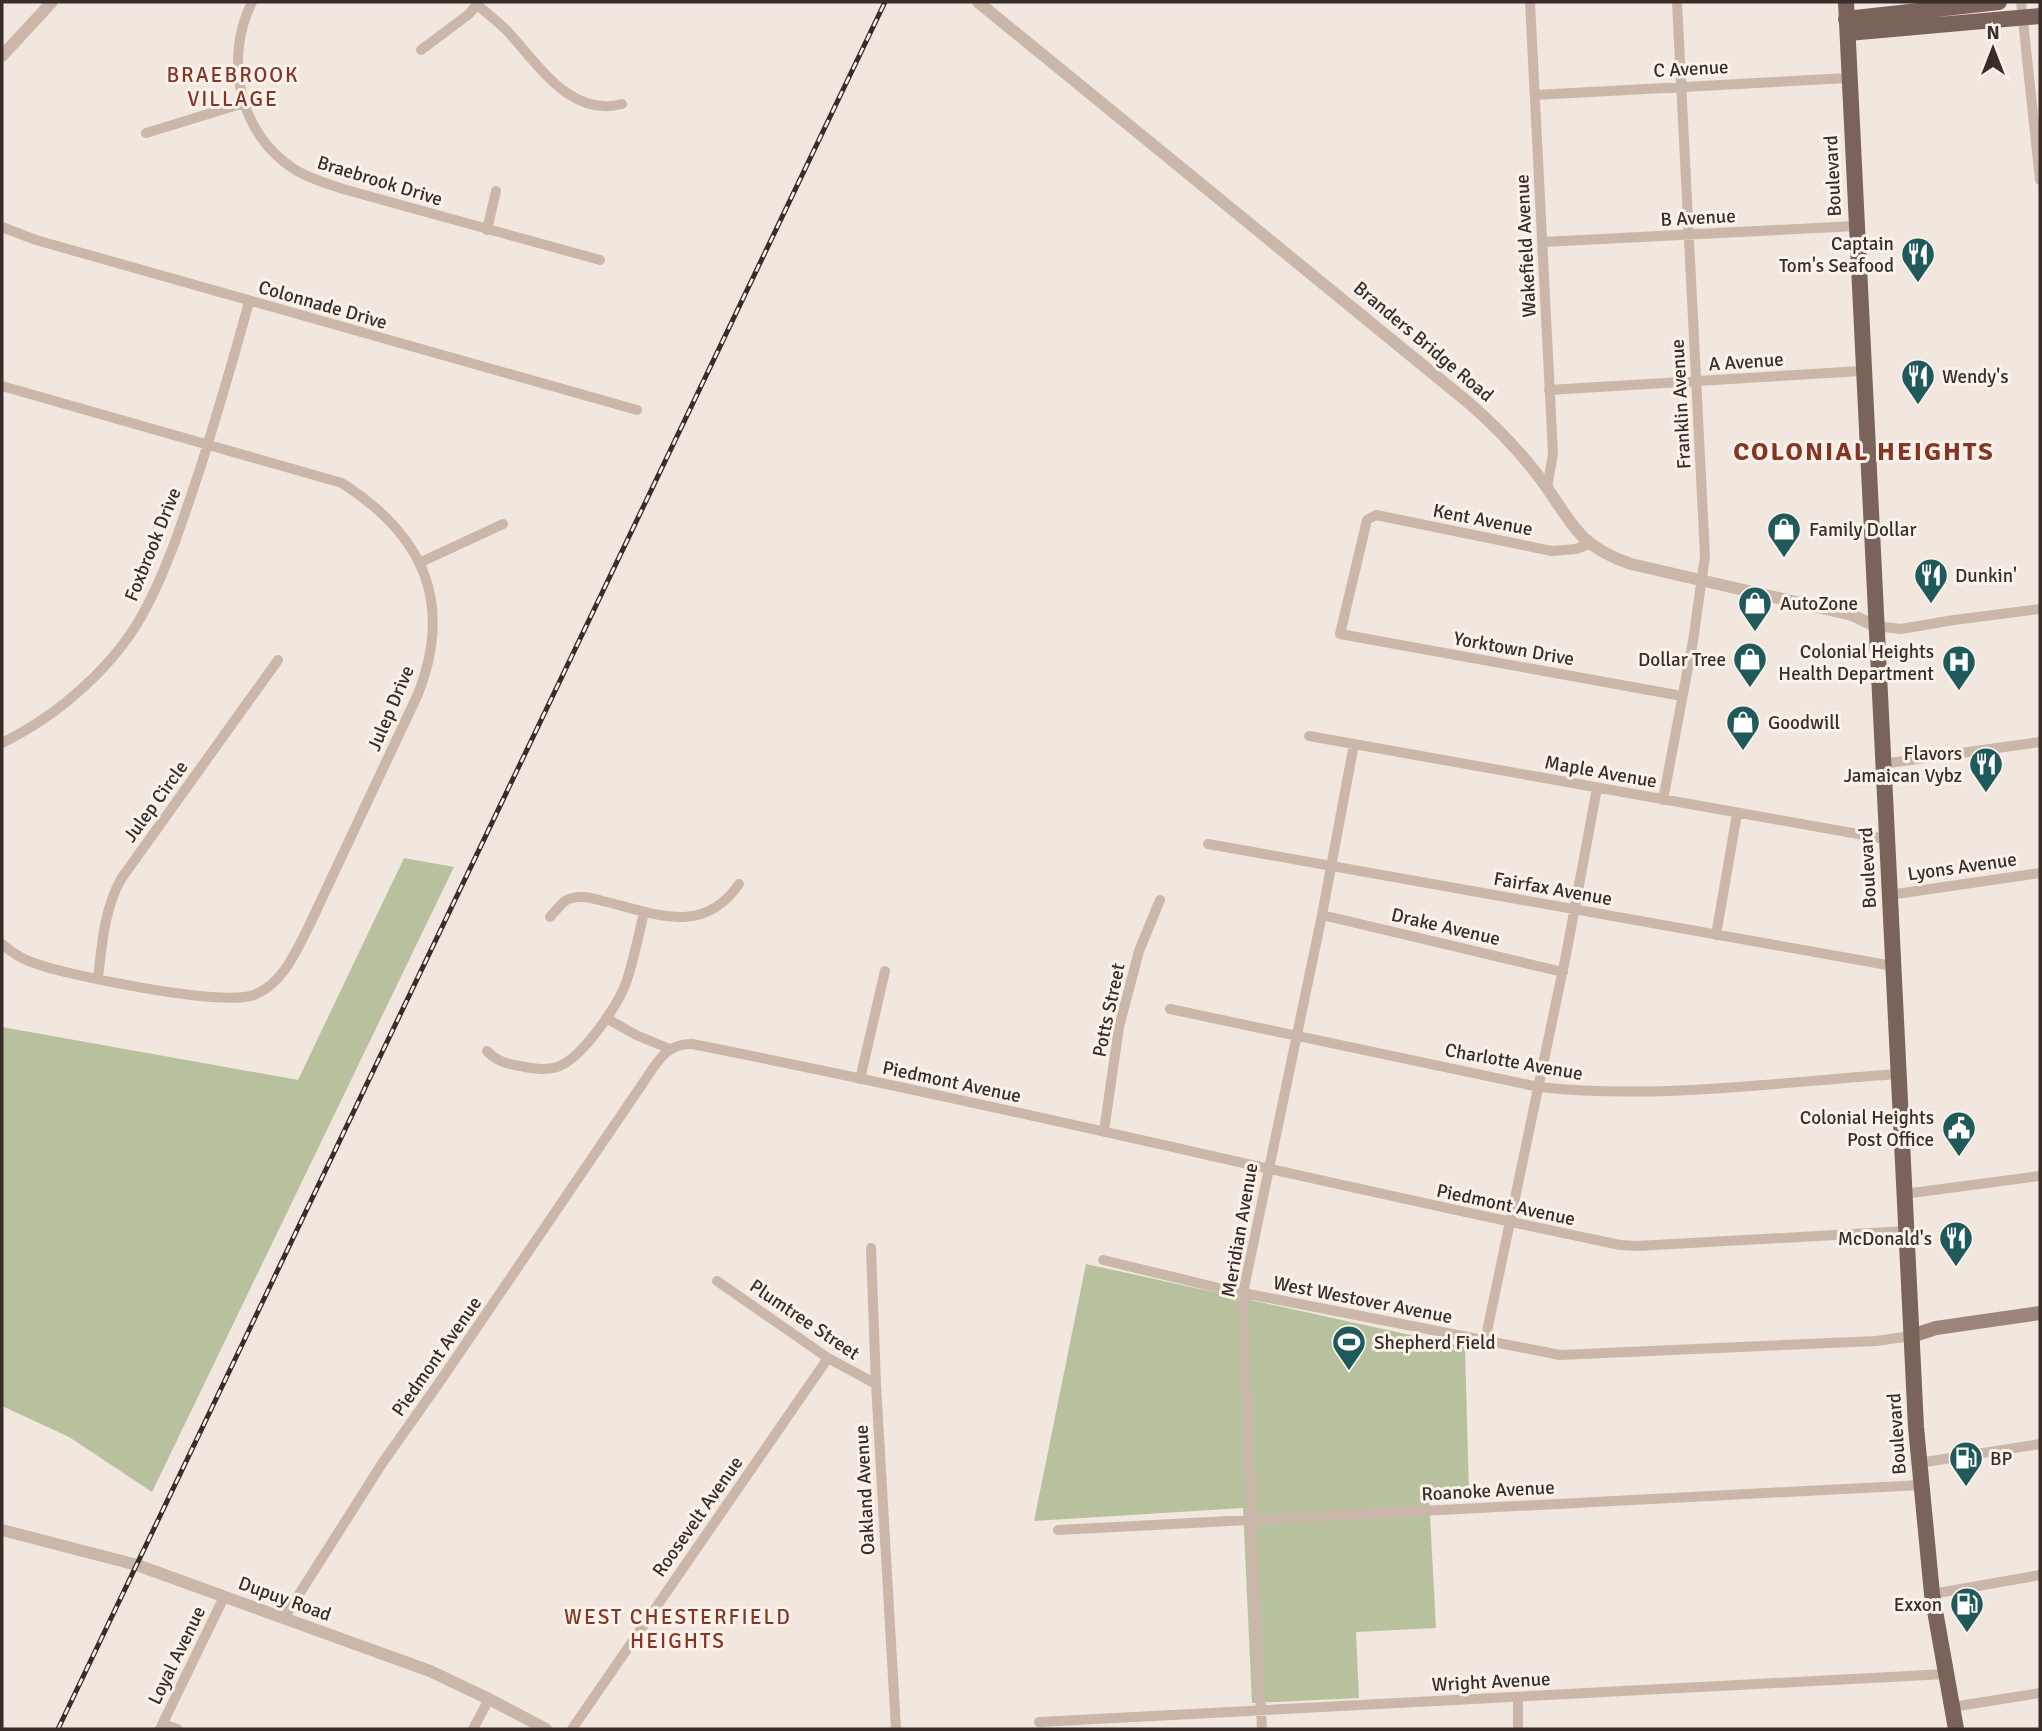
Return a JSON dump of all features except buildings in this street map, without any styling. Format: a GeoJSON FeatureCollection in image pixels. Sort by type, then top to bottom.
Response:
{"type":"FeatureCollection","features":[{"type":"Feature","properties":{"kind":"main road","name":"Boulevard"},"geometry":{"type":"LineString","coordinates":[[1846,2],[1911,1336],[1919,1462],[1932,1594],[1955,1729]]}},
{"type":"Feature","properties":{"kind":"main road"},"geometry":{"type":"LineString","coordinates":[[1847,26],[1999,2]]}},
{"type":"Feature","properties":{"kind":"main road"},"geometry":{"type":"LineString","coordinates":[[1847,26],[2022,10],[2040,16]]}},
{"type":"Feature","properties":{"kind":"main road"},"geometry":{"type":"LineString","coordinates":[[1911,1336],[1936,1328],[2040,1313]]}},
{"type":"Feature","properties":{"kind":"street"},"geometry":{"type":"LineString","coordinates":[[2,56],[52,2]]}},
{"type":"Feature","properties":{"kind":"street","name":"Braebrook Drive"},"geometry":{"type":"LineString","coordinates":[[252,2],[245,16],[238,46],[238,78],[244,103],[254,126],[271,148],[292,168],[343,189],[600,260]]}},
{"type":"Feature","properties":{"kind":"street","name":"Branders Bridge Road"},"geometry":{"type":"LineString","coordinates":[[978,2],[1493,424],[1522,455],[1574,528],[1589,544],[1623,561],[1852,615],[1875,626]]}},
{"type":"Feature","properties":{"kind":"street","name":"Wakefield Avenue"},"geometry":{"type":"LineString","coordinates":[[1530,2],[1553,465],[1547,488]]}},
{"type":"Feature","properties":{"kind":"street","name":"Franklin Avenue"},"geometry":{"type":"LineString","coordinates":[[1663,800],[1703,580],[1705,541],[1678,2]]}},
{"type":"Feature","properties":{"kind":"street"},"geometry":{"type":"LineString","coordinates":[[421,50],[469,14],[478,3],[501,24],[545,75],[579,101],[596,107],[622,104]]}},
{"type":"Feature","properties":{"kind":"street"},"geometry":{"type":"LineString","coordinates":[[2022,10],[2040,180]]}},
{"type":"Feature","properties":{"kind":"street","name":"C Avenue"},"geometry":{"type":"LineString","coordinates":[[1535,95],[1849,78]]}},
{"type":"Feature","properties":{"kind":"street"},"geometry":{"type":"LineString","coordinates":[[146,133],[244,103]]}},
{"type":"Feature","properties":{"kind":"street"},"geometry":{"type":"LineString","coordinates":[[487,230],[496,191]]}},
{"type":"Feature","properties":{"kind":"street","name":"Colonnade Drive"},"geometry":{"type":"LineString","coordinates":[[2,226],[36,240],[249,302],[637,410]]}},
{"type":"Feature","properties":{"kind":"street","name":"B Avenue"},"geometry":{"type":"LineString","coordinates":[[1542,242],[1856,226]]}},
{"type":"Feature","properties":{"kind":"street","name":"Foxbrook Drive"},"geometry":{"type":"LineString","coordinates":[[2,743],[64,705],[106,663],[138,622],[162,575],[208,444],[249,302]]}},
{"type":"Feature","properties":{"kind":"street","name":"A Avenue"},"geometry":{"type":"LineString","coordinates":[[1549,390],[1862,371]]}},
{"type":"Feature","properties":{"kind":"street","name":"Julep Drive"},"geometry":{"type":"LineString","coordinates":[[2,386],[342,483],[373,504],[394,523],[419,563],[427,584],[433,615],[432,650],[426,674],[314,915],[290,962],[271,985],[253,996],[223,999],[98,978],[31,962],[2,944]]}},
{"type":"Feature","properties":{"kind":"street","name":"Kent Avenue"},"geometry":{"type":"LineString","coordinates":[[1340,634],[1370,516],[1376,515],[1552,551],[1576,549],[1589,544]]}},
{"type":"Feature","properties":{"kind":"street"},"geometry":{"type":"LineString","coordinates":[[419,563],[503,524]]}},
{"type":"Feature","properties":{"kind":"street"},"geometry":{"type":"LineString","coordinates":[[1875,626],[1901,629],[2040,609]]}},
{"type":"Feature","properties":{"kind":"street","name":"Yorktown Drive"},"geometry":{"type":"LineString","coordinates":[[1340,634],[1682,696]]}},
{"type":"Feature","properties":{"kind":"street","name":"Julep Circle"},"geometry":{"type":"LineString","coordinates":[[98,978],[106,917],[121,879],[278,660]]}},
{"type":"Feature","properties":{"kind":"street","name":"Maple Avenue"},"geometry":{"type":"LineString","coordinates":[[1309,736],[1886,839]]}},
{"type":"Feature","properties":{"kind":"street"},"geometry":{"type":"LineString","coordinates":[[1882,764],[2040,742]]}},
{"type":"Feature","properties":{"kind":"street","name":"Meridian Avenue"},"geometry":{"type":"LineString","coordinates":[[1262,1729],[1243,1293],[1322,915],[1354,744]]}},
{"type":"Feature","properties":{"kind":"street"},"geometry":{"type":"LineString","coordinates":[[1485,1341],[1563,972],[1597,788]]}},
{"type":"Feature","properties":{"kind":"street"},"geometry":{"type":"LineString","coordinates":[[1716,934],[1737,814]]}},
{"type":"Feature","properties":{"kind":"street","name":"Fairfax Avenue"},"geometry":{"type":"LineString","coordinates":[[1208,844],[1893,966]]}},
{"type":"Feature","properties":{"kind":"street","name":"Lyons Avenue"},"geometry":{"type":"LineString","coordinates":[[1889,895],[2040,873]]}},
{"type":"Feature","properties":{"kind":"street"},"geometry":{"type":"LineString","coordinates":[[550,917],[565,901],[587,897],[644,912],[691,918],[702,916],[720,906],[739,884]]}},
{"type":"Feature","properties":{"kind":"street","name":"Potts Street"},"geometry":{"type":"LineString","coordinates":[[1104,1131],[1119,1027],[1139,951],[1160,900]]}},
{"type":"Feature","properties":{"kind":"street"},"geometry":{"type":"LineString","coordinates":[[487,1051],[503,1063],[534,1068],[557,1067],[579,1052],[606,1018],[627,981],[644,912]]}},
{"type":"Feature","properties":{"kind":"street","name":"Drake Avenue"},"geometry":{"type":"LineString","coordinates":[[1322,915],[1563,972]]}},
{"type":"Feature","properties":{"kind":"street"},"geometry":{"type":"LineString","coordinates":[[859,1079],[885,971]]}},
{"type":"Feature","properties":{"kind":"street","name":"Charlotte Avenue"},"geometry":{"type":"LineString","coordinates":[[1170,1009],[1539,1087],[1591,1093],[1898,1073]]}},
{"type":"Feature","properties":{"kind":"street"},"geometry":{"type":"LineString","coordinates":[[606,1018],[636,1035],[670,1049]]}},
{"type":"Feature","properties":{"kind":"street","name":"Piedmont Avenue"},"geometry":{"type":"LineString","coordinates":[[284,1618],[383,1462],[643,1083],[670,1049],[684,1044],[1104,1131],[1620,1245],[1906,1231]]}},
{"type":"Feature","properties":{"kind":"street"},"geometry":{"type":"LineString","coordinates":[[1904,1194],[2040,1176]]}},
{"type":"Feature","properties":{"kind":"street","name":"Oakland Avenue"},"geometry":{"type":"LineString","coordinates":[[871,1248],[896,1729]]}},
{"type":"Feature","properties":{"kind":"street","name":"West Westover Avenue"},"geometry":{"type":"LineString","coordinates":[[1103,1260],[1243,1293],[1573,1356],[1876,1341],[1911,1336]]}},
{"type":"Feature","properties":{"kind":"street","name":"Plumtree Street"},"geometry":{"type":"LineString","coordinates":[[717,1281],[828,1358],[876,1384]]}},
{"type":"Feature","properties":{"kind":"street","name":"Roosevelt Avenue"},"geometry":{"type":"LineString","coordinates":[[572,1729],[828,1358]]}},
{"type":"Feature","properties":{"kind":"street"},"geometry":{"type":"LineString","coordinates":[[1919,1462],[2040,1444]]}},
{"type":"Feature","properties":{"kind":"street","name":"Roanoke Avenue"},"geometry":{"type":"LineString","coordinates":[[1058,1530],[1921,1485]]}},
{"type":"Feature","properties":{"kind":"street","name":"Dupuy Road"},"geometry":{"type":"LineString","coordinates":[[2,1530],[98,1553],[430,1671],[546,1729]]}},
{"type":"Feature","properties":{"kind":"street"},"geometry":{"type":"LineString","coordinates":[[1932,1594],[2040,1575]]}},
{"type":"Feature","properties":{"kind":"street","name":"Loyal Avenue"},"geometry":{"type":"LineString","coordinates":[[161,1726],[224,1597]]}},
{"type":"Feature","properties":{"kind":"street","name":"Wright Avenue"},"geometry":{"type":"LineString","coordinates":[[1039,1722],[1946,1674]]}},
{"type":"Feature","properties":{"kind":"street"},"geometry":{"type":"LineString","coordinates":[[1952,1707],[2040,1693]]}},
{"type":"Feature","properties":{"kind":"street"},"geometry":{"type":"LineString","coordinates":[[1518,1697],[1518,1729]]}},
{"type":"Feature","properties":{"kind":"street"},"geometry":{"type":"LineString","coordinates":[[473,1729],[489,1699]]}},
{"type":"Feature","properties":{"kind":"street"},"geometry":{"type":"LineString","coordinates":[[161,1726],[177,1729]]}},
{"type":"Feature","properties":{"kind":"green space"},"geometry":{"type":"Polygon","coordinates":[[[404,858],[454,867],[152,1492],[69,1437],[2,1406],[2,1027],[298,1080],[404,858]]]}},
{"type":"Feature","properties":{"kind":"green space"},"geometry":{"type":"Polygon","coordinates":[[[1086,1264],[1465,1347],[1469,1494],[1429,1497],[1436,1628],[1356,1632],[1359,1698],[1252,1703],[1243,1508],[1034,1521],[1086,1264]]]}},
{"type":"Feature","properties":{"kind":"railway"},"geometry":{"type":"LineString","coordinates":[[58,1729],[885,2]]}},
{"type":"Feature","properties":{"kind":"place","name":"Captain Tom's Seafood"},"geometry":{"type":"Point","coordinates":[1918,284]}},
{"type":"Feature","properties":{"kind":"place","name":"Wendy's"},"geometry":{"type":"Point","coordinates":[1918,406]}},
{"type":"Feature","properties":{"kind":"place","name":"Family Dollar"},"geometry":{"type":"Point","coordinates":[1784,559]}},
{"type":"Feature","properties":{"kind":"place","name":"Dunkin'"},"geometry":{"type":"Point","coordinates":[1931,605]}},
{"type":"Feature","properties":{"kind":"place","name":"AutoZone"},"geometry":{"type":"Point","coordinates":[1755,633]}},
{"type":"Feature","properties":{"kind":"place","name":"Dollar Tree"},"geometry":{"type":"Point","coordinates":[1750,689]}},
{"type":"Feature","properties":{"kind":"place","name":"Colonial Heights Health Department"},"geometry":{"type":"Point","coordinates":[1959,692]}},
{"type":"Feature","properties":{"kind":"place","name":"Goodwill"},"geometry":{"type":"Point","coordinates":[1743,752]}},
{"type":"Feature","properties":{"kind":"place","name":"Flavors Jamaican Vybz"},"geometry":{"type":"Point","coordinates":[1986,794]}},
{"type":"Feature","properties":{"kind":"place","name":"Colonial Heights Post Office"},"geometry":{"type":"Point","coordinates":[1959,1158]}},
{"type":"Feature","properties":{"kind":"place","name":"McDonald's"},"geometry":{"type":"Point","coordinates":[1956,1268]}},
{"type":"Feature","properties":{"kind":"place","name":"Shepherd Field"},"geometry":{"type":"Point","coordinates":[1349,1372]}},
{"type":"Feature","properties":{"kind":"place","name":"BP"},"geometry":{"type":"Point","coordinates":[1966,1488]}},
{"type":"Feature","properties":{"kind":"place","name":"Exxon"},"geometry":{"type":"Point","coordinates":[1967,1634]}},
{"type":"Feature","properties":{"kind":"district","name":"BRAEBROOK VILLAGE"},"geometry":{"type":"Point","coordinates":[233,87]}},
{"type":"Feature","properties":{"kind":"district","name":"COLONIAL HEIGHTS"},"geometry":{"type":"Point","coordinates":[1864,451]}},
{"type":"Feature","properties":{"kind":"district","name":"WEST CHESTERFIELD HEIGHTS"},"geometry":{"type":"Point","coordinates":[678,1629]}}]}
